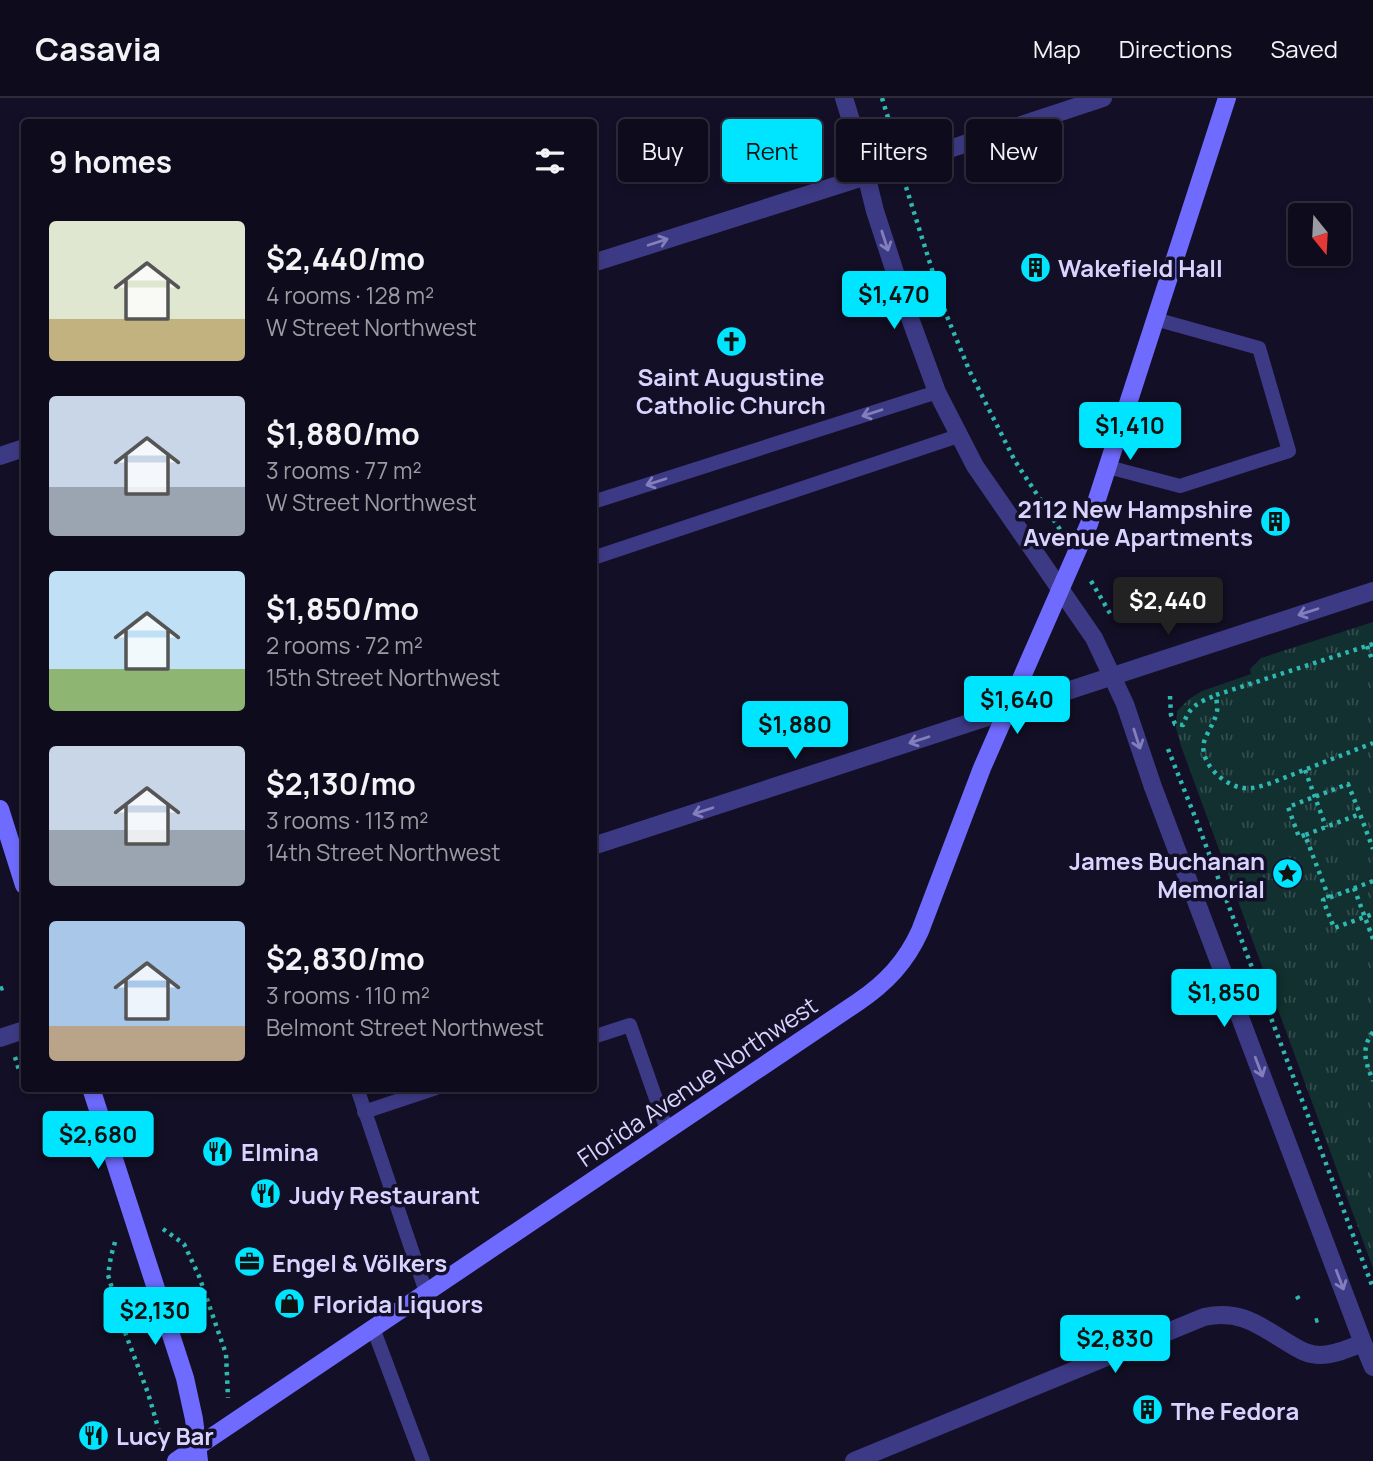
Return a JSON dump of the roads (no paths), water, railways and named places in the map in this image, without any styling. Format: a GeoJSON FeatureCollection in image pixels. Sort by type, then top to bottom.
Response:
{"type":"FeatureCollection","features":[{"type":"Feature","properties":{"kind":"main road","name":"Florida Avenue Northwest"},"geometry":{"type":"LineString","coordinates":[[170,1455],[198,1454],[373,1328],[872,993],[900,967],[920,931],[982,768],[1088,524],[1227,98]]}},
{"type":"Feature","properties":{"kind":"main road"},"geometry":{"type":"LineString","coordinates":[[0,809],[21,875]]}},
{"type":"Feature","properties":{"kind":"main road"},"geometry":{"type":"LineString","coordinates":[[92,1092],[185,1378],[198,1454]]}},
{"type":"Feature","properties":{"kind":"street"},"geometry":{"type":"LineString","coordinates":[[844,98],[851,119]]}},
{"type":"Feature","properties":{"kind":"street"},"geometry":{"type":"LineString","coordinates":[[952,146],[1070,103],[1103,98]]}},
{"type":"Feature","properties":{"kind":"street"},"geometry":{"type":"LineString","coordinates":[[597,262],[845,182]]}},
{"type":"Feature","properties":{"kind":"street"},"geometry":{"type":"LineString","coordinates":[[869,182],[875,211],[919,345],[958,436],[999,503],[1094,638],[1125,704],[1153,787],[1373,1367]]}},
{"type":"Feature","properties":{"kind":"street"},"geometry":{"type":"LineString","coordinates":[[0,456],[21,449]]}},
{"type":"Feature","properties":{"kind":"street"},"geometry":{"type":"LineString","coordinates":[[597,845],[1373,591]]}},
{"type":"Feature","properties":{"kind":"street"},"geometry":{"type":"LineString","coordinates":[[0,1038],[21,1031]]}},
{"type":"Feature","properties":{"kind":"street"},"geometry":{"type":"LineString","coordinates":[[854,1461],[1204,1317],[1241,1316],[1305,1353],[1321,1355],[1363,1343]]}},
{"type":"Feature","properties":{"kind":"lane"},"geometry":{"type":"LineString","coordinates":[[1108,467],[1180,486],[1289,451],[1259,348],[1155,319]]}},
{"type":"Feature","properties":{"kind":"lane"},"geometry":{"type":"LineString","coordinates":[[597,501],[937,392]]}},
{"type":"Feature","properties":{"kind":"lane"},"geometry":{"type":"LineString","coordinates":[[597,557],[958,436]]}},
{"type":"Feature","properties":{"kind":"lane"},"geometry":{"type":"LineString","coordinates":[[597,1036],[630,1025],[667,1130]]}},
{"type":"Feature","properties":{"kind":"lane"},"geometry":{"type":"LineString","coordinates":[[358,1092],[426,1292]]}},
{"type":"Feature","properties":{"kind":"lane"},"geometry":{"type":"LineString","coordinates":[[364,1112],[424,1092]]}},
{"type":"Feature","properties":{"kind":"lane"},"geometry":{"type":"LineString","coordinates":[[373,1328],[423,1461]]}},
{"type":"Feature","properties":{"kind":"place","name":"Wakefield Hall"},"geometry":{"type":"Point","coordinates":[1035,267]}},
{"type":"Feature","properties":{"kind":"place","name":"Saint Augustine Catholic Church"},"geometry":{"type":"Point","coordinates":[731,342]}},
{"type":"Feature","properties":{"kind":"place","name":"2112 New Hampshire Avenue Apartments"},"geometry":{"type":"Point","coordinates":[1276,522]}},
{"type":"Feature","properties":{"kind":"place","name":"James Buchanan Memorial"},"geometry":{"type":"Point","coordinates":[1288,874]}},
{"type":"Feature","properties":{"kind":"place","name":"Elmina"},"geometry":{"type":"Point","coordinates":[218,1151]}},
{"type":"Feature","properties":{"kind":"place","name":"Judy Restaurant"},"geometry":{"type":"Point","coordinates":[266,1194]}},
{"type":"Feature","properties":{"kind":"place","name":"Engel & Völkers"},"geometry":{"type":"Point","coordinates":[249,1262]}},
{"type":"Feature","properties":{"kind":"place","name":"Florida Liquors"},"geometry":{"type":"Point","coordinates":[290,1303]}},
{"type":"Feature","properties":{"kind":"place","name":"The Fedora"},"geometry":{"type":"Point","coordinates":[1148,1410]}},
{"type":"Feature","properties":{"kind":"place","name":"Lucy Bar"},"geometry":{"type":"Point","coordinates":[93,1435]}}]}
